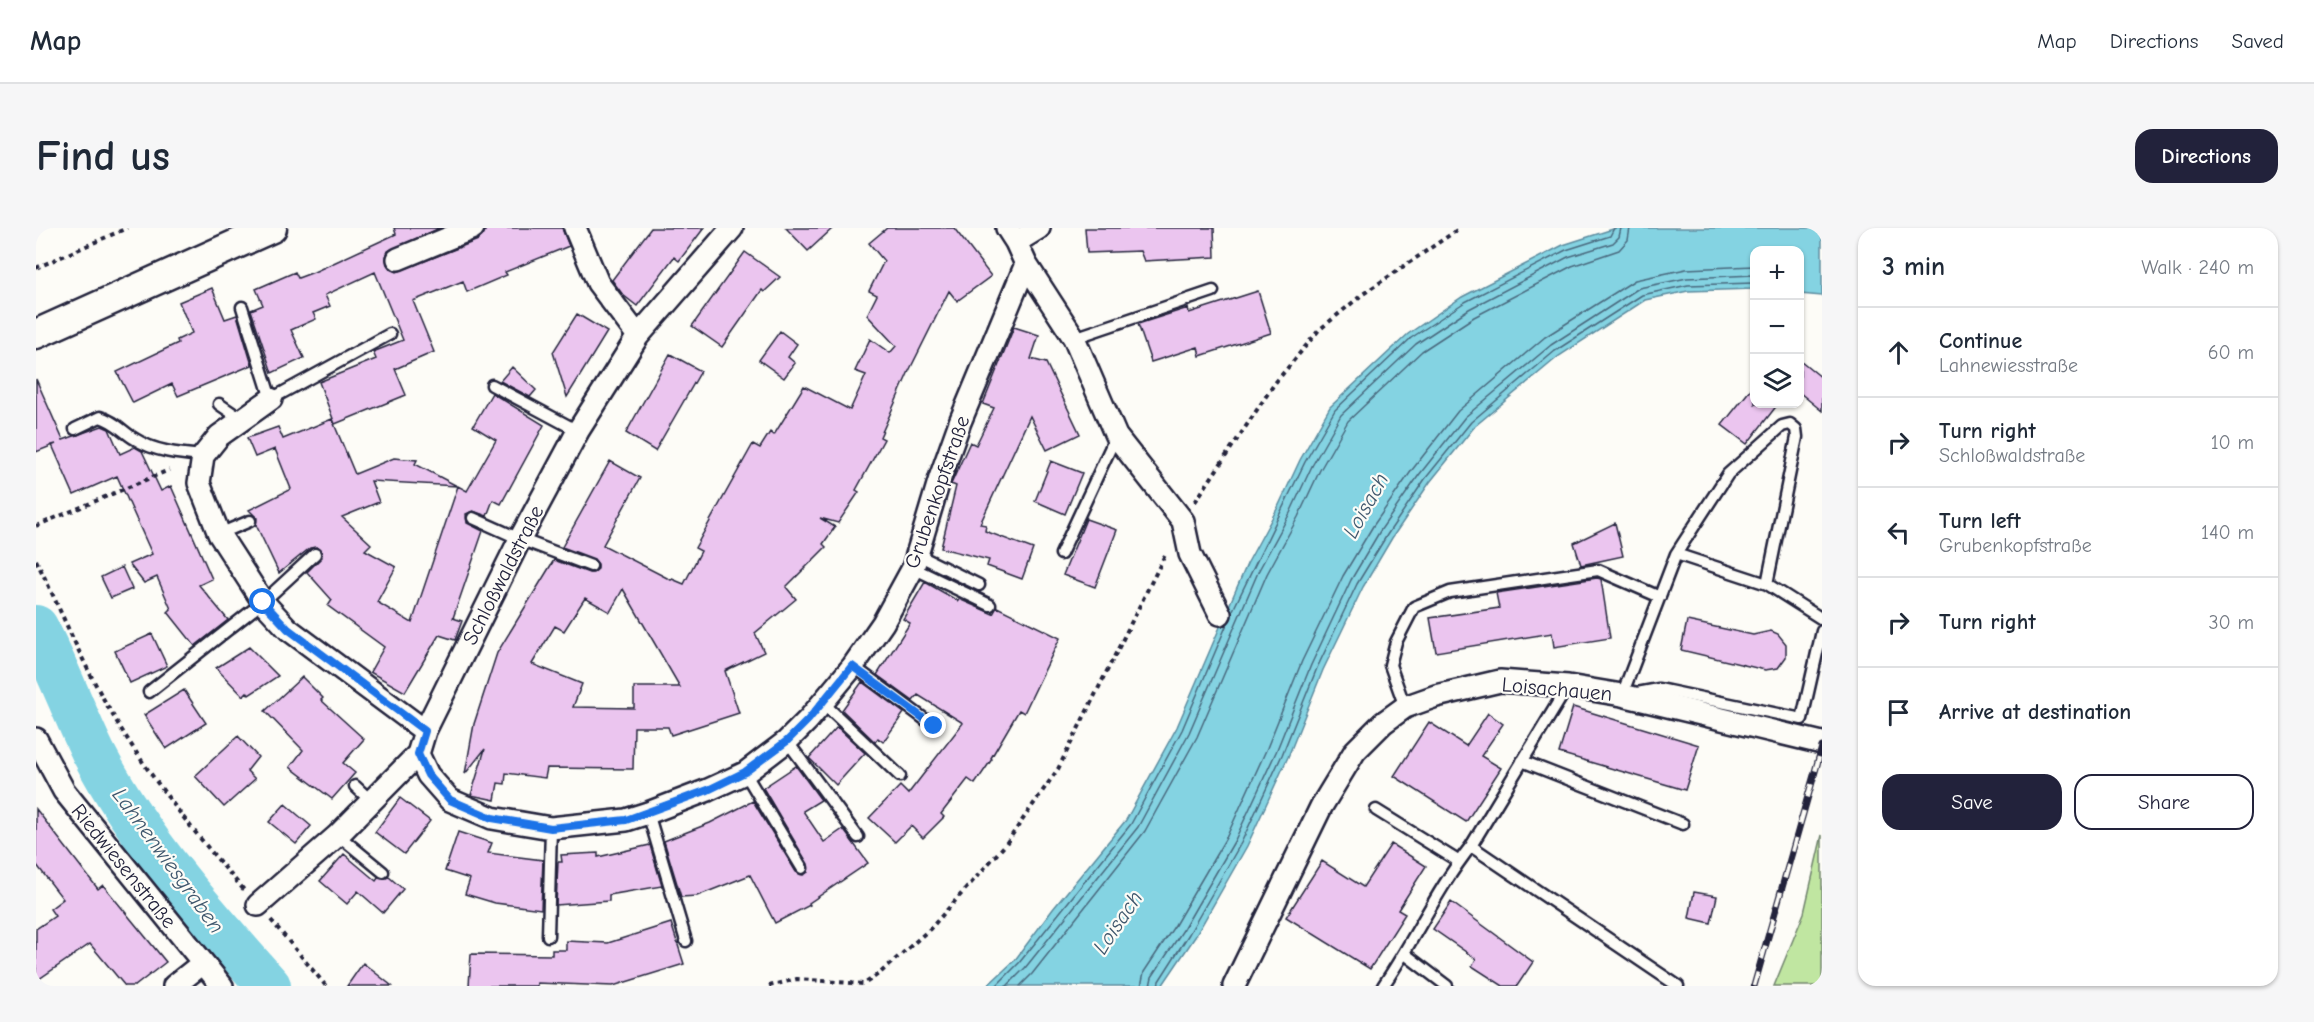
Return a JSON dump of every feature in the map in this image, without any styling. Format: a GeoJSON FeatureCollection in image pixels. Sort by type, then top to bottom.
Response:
{"type":"FeatureCollection","features":[{"type":"Feature","properties":{"kind":"street"},"geometry":{"type":"LineString","coordinates":[[36,334],[272,228]]}},
{"type":"Feature","properties":{"kind":"street"},"geometry":{"type":"LineString","coordinates":[[398,259],[473,228]]}},
{"type":"Feature","properties":{"kind":"street"},"geometry":{"type":"LineString","coordinates":[[575,228],[598,283],[638,336]]}},
{"type":"Feature","properties":{"kind":"street","name":"Schloßwaldstraße"},"geometry":{"type":"LineString","coordinates":[[258,905],[338,835],[418,754],[425,731],[520,539],[578,430],[638,336],[732,228]]}},
{"type":"Feature","properties":{"kind":"street"},"geometry":{"type":"LineString","coordinates":[[1039,228],[1012,235],[1026,264],[1074,338],[1116,436],[1183,521],[1190,554],[1220,614]]}},
{"type":"Feature","properties":{"kind":"street","name":"Grubenkopfstraße"},"geometry":{"type":"LineString","coordinates":[[418,754],[428,775],[450,800],[492,818],[551,828],[626,820],[648,813],[708,790],[745,772],[787,741],[822,703],[883,623],[916,562],[940,478],[960,422],[1026,264]]}},
{"type":"Feature","properties":{"kind":"street"},"geometry":{"type":"LineString","coordinates":[[271,399],[219,436],[203,456],[199,483],[219,534],[263,602],[288,629],[425,731]]}},
{"type":"Feature","properties":{"kind":"street","name":"Loisachauen"},"geometry":{"type":"LineString","coordinates":[[1234,986],[1321,807],[1355,751],[1383,723],[1405,707],[1436,696],[1500,681],[1568,686],[1622,695],[1822,743]]}},
{"type":"Feature","properties":{"kind":"street","name":"Riedwiesenstraße"},"geometry":{"type":"LineString","coordinates":[[36,739],[64,791],[222,986]]}},
{"type":"Feature","properties":{"kind":"street"},"geometry":{"type":"LineString","coordinates":[[174,986],[203,963]]}},
{"type":"Feature","properties":{"kind":"lane"},"geometry":{"type":"LineString","coordinates":[[1074,338],[1213,291]]}},
{"type":"Feature","properties":{"kind":"lane"},"geometry":{"type":"LineString","coordinates":[[242,307],[271,399],[390,334]]}},
{"type":"Feature","properties":{"kind":"lane"},"geometry":{"type":"LineString","coordinates":[[492,385],[578,430]]}},
{"type":"Feature","properties":{"kind":"lane"},"geometry":{"type":"LineString","coordinates":[[219,404],[241,419]]}},
{"type":"Feature","properties":{"kind":"lane"},"geometry":{"type":"LineString","coordinates":[[75,429],[100,417],[112,420],[136,440],[159,449],[203,456]]}},
{"type":"Feature","properties":{"kind":"lane"},"geometry":{"type":"LineString","coordinates":[[1622,695],[1676,554],[1728,474],[1782,426],[1790,424],[1796,429],[1797,437],[1767,584]]}},
{"type":"Feature","properties":{"kind":"lane"},"geometry":{"type":"LineString","coordinates":[[1061,554],[1116,436]]}},
{"type":"Feature","properties":{"kind":"lane"},"geometry":{"type":"LineString","coordinates":[[473,518],[591,566]]}},
{"type":"Feature","properties":{"kind":"lane"},"geometry":{"type":"LineString","coordinates":[[219,534],[250,521]]}},
{"type":"Feature","properties":{"kind":"lane"},"geometry":{"type":"LineString","coordinates":[[149,692],[263,602],[315,554]]}},
{"type":"Feature","properties":{"kind":"lane"},"geometry":{"type":"LineString","coordinates":[[1676,554],[1767,584],[1822,619]]}},
{"type":"Feature","properties":{"kind":"lane"},"geometry":{"type":"LineString","coordinates":[[916,562],[979,585]]}},
{"type":"Feature","properties":{"kind":"lane"},"geometry":{"type":"LineString","coordinates":[[916,562],[990,604]]}},
{"type":"Feature","properties":{"kind":"lane"},"geometry":{"type":"LineString","coordinates":[[1405,707],[1390,665],[1396,642],[1414,607],[1450,592],[1598,570],[1660,597]]}},
{"type":"Feature","properties":{"kind":"lane"},"geometry":{"type":"LineString","coordinates":[[1622,695],[1659,689],[1803,719],[1822,631]]}},
{"type":"Feature","properties":{"kind":"lane"},"geometry":{"type":"LineString","coordinates":[[852,666],[934,726]]}},
{"type":"Feature","properties":{"kind":"lane"},"geometry":{"type":"LineString","coordinates":[[1383,986],[1405,954],[1458,861],[1471,846],[1568,686]]}},
{"type":"Feature","properties":{"kind":"lane"},"geometry":{"type":"LineString","coordinates":[[822,703],[900,776]]}},
{"type":"Feature","properties":{"kind":"lane"},"geometry":{"type":"LineString","coordinates":[[787,741],[858,837]]}},
{"type":"Feature","properties":{"kind":"lane"},"geometry":{"type":"LineString","coordinates":[[1522,761],[1683,824]]}},
{"type":"Feature","properties":{"kind":"lane"},"geometry":{"type":"LineString","coordinates":[[745,772],[802,868]]}},
{"type":"Feature","properties":{"kind":"lane"},"geometry":{"type":"LineString","coordinates":[[355,786],[371,801]]}},
{"type":"Feature","properties":{"kind":"lane"},"geometry":{"type":"LineString","coordinates":[[1376,810],[1458,861]]}},
{"type":"Feature","properties":{"kind":"lane"},"geometry":{"type":"LineString","coordinates":[[648,813],[686,941]]}},
{"type":"Feature","properties":{"kind":"lane"},"geometry":{"type":"LineString","coordinates":[[548,936],[551,828]]}},
{"type":"Feature","properties":{"kind":"lane"},"geometry":{"type":"LineString","coordinates":[[338,835],[383,872]]}},
{"type":"Feature","properties":{"kind":"lane"},"geometry":{"type":"LineString","coordinates":[[1471,846],[1678,986]]}},
{"type":"Feature","properties":{"kind":"lane"},"geometry":{"type":"LineString","coordinates":[[1405,954],[1447,986]]}},
{"type":"Feature","properties":{"kind":"path"},"geometry":{"type":"LineString","coordinates":[[36,268],[127,228]]}},
{"type":"Feature","properties":{"kind":"path"},"geometry":{"type":"LineString","coordinates":[[769,986],[796,979],[863,985],[880,973],[930,928],[1005,845],[1058,769],[1183,521],[1275,383],[1319,330],[1364,294],[1460,228]]}},
{"type":"Feature","properties":{"kind":"path"},"geometry":{"type":"LineString","coordinates":[[36,526],[203,456]]}},
{"type":"Feature","properties":{"kind":"path"},"geometry":{"type":"LineString","coordinates":[[36,560],[97,687],[143,762],[191,829],[326,986]]}},
{"type":"Feature","properties":{"kind":"green space"},"geometry":{"type":"Polygon","coordinates":[[[1822,835],[1822,986],[1774,986],[1804,913],[1822,835]]]}},
{"type":"Feature","properties":{"kind":"water","name":"Loisach"},"geometry":{"type":"Polygon","coordinates":[[[1616,228],[1822,228],[1822,296],[1804,294],[1804,246],[1750,246],[1750,289],[1688,291],[1645,300],[1559,356],[1475,426],[1430,482],[1392,538],[1363,587],[1323,670],[1288,757],[1247,846],[1195,937],[1162,986],[987,986],[1015,960],[1053,909],[1126,820],[1177,727],[1247,564],[1330,407],[1408,334],[1462,297],[1563,245],[1616,228]]]}},
{"type":"Feature","properties":{"kind":"building"},"geometry":{"type":"Polygon","coordinates":[[[394,228],[440,228],[388,251],[387,264],[397,272],[478,240],[486,228],[562,228],[569,246],[505,272],[507,275],[467,292],[463,281],[413,301],[434,352],[395,369],[406,395],[335,424],[319,382],[376,359],[373,352],[403,340],[375,272],[325,295],[330,306],[313,313],[316,319],[291,330],[304,358],[272,373],[251,310],[263,305],[256,289],[295,272],[298,278],[314,272],[396,234],[394,228]]]}},
{"type":"Feature","properties":{"kind":"building"},"geometry":{"type":"Polygon","coordinates":[[[651,228],[704,228],[679,261],[674,257],[637,306],[623,295],[612,280],[651,228]]]}},
{"type":"Feature","properties":{"kind":"building"},"geometry":{"type":"Polygon","coordinates":[[[786,228],[833,228],[808,251],[786,228]]]}},
{"type":"Feature","properties":{"kind":"building"},"geometry":{"type":"Polygon","coordinates":[[[887,228],[954,228],[991,276],[957,301],[949,291],[909,371],[880,437],[884,439],[856,490],[859,492],[838,523],[820,518],[835,527],[823,544],[826,547],[786,587],[796,599],[755,633],[764,652],[725,671],[739,713],[671,735],[668,727],[634,727],[633,769],[547,768],[545,778],[506,773],[505,784],[498,783],[495,800],[471,795],[485,749],[465,774],[474,724],[497,653],[554,560],[589,573],[598,569],[598,564],[594,559],[562,547],[610,461],[640,478],[603,545],[671,580],[684,584],[701,551],[695,548],[753,444],[760,448],[770,432],[774,435],[804,386],[850,410],[866,375],[855,371],[870,339],[890,353],[896,346],[867,315],[877,295],[869,291],[884,261],[869,243],[887,228]],[[623,589],[610,612],[585,598],[564,631],[555,626],[532,664],[582,684],[573,707],[634,708],[634,687],[680,687],[623,589]]]}},
{"type":"Feature","properties":{"kind":"building"},"geometry":{"type":"Polygon","coordinates":[[[1085,228],[1214,228],[1215,257],[1144,261],[1140,251],[1087,253],[1085,228]]]}},
{"type":"Feature","properties":{"kind":"building"},"geometry":{"type":"Polygon","coordinates":[[[745,252],[780,277],[764,292],[762,290],[722,347],[692,326],[745,252]]]}},
{"type":"Feature","properties":{"kind":"building"},"geometry":{"type":"Polygon","coordinates":[[[212,288],[225,319],[237,315],[252,365],[178,396],[172,384],[133,403],[117,372],[178,343],[177,340],[192,333],[179,302],[212,288]]]}},
{"type":"Feature","properties":{"kind":"building"},"geometry":{"type":"Polygon","coordinates":[[[1258,291],[1271,333],[1200,356],[1198,347],[1151,362],[1138,324],[1188,308],[1189,313],[1258,291]]]}},
{"type":"Feature","properties":{"kind":"building"},"geometry":{"type":"Polygon","coordinates":[[[577,314],[607,332],[567,397],[553,352],[577,314]]]}},
{"type":"Feature","properties":{"kind":"building"},"geometry":{"type":"Polygon","coordinates":[[[1014,327],[1039,335],[1031,359],[1046,363],[1080,434],[1047,450],[1030,416],[980,524],[986,525],[985,531],[1033,549],[1022,579],[987,566],[989,560],[941,548],[956,486],[951,484],[970,442],[976,445],[994,408],[983,404],[1014,327]]]}},
{"type":"Feature","properties":{"kind":"building"},"geometry":{"type":"Polygon","coordinates":[[[780,331],[797,344],[788,357],[795,363],[784,378],[759,360],[780,331]]]}},
{"type":"Feature","properties":{"kind":"building"},"geometry":{"type":"Polygon","coordinates":[[[670,354],[701,371],[655,451],[626,433],[670,354]]]}},
{"type":"Feature","properties":{"kind":"building"},"geometry":{"type":"Polygon","coordinates":[[[1804,363],[1822,378],[1822,411],[1804,396],[1804,363]]]}},
{"type":"Feature","properties":{"kind":"building"},"geometry":{"type":"Polygon","coordinates":[[[512,367],[536,390],[530,397],[500,381],[512,367]]]}},
{"type":"Feature","properties":{"kind":"building"},"geometry":{"type":"Polygon","coordinates":[[[36,379],[63,440],[102,426],[109,429],[120,454],[135,447],[142,451],[161,491],[171,486],[212,579],[199,585],[228,620],[195,646],[168,612],[171,609],[157,577],[144,583],[129,564],[152,554],[117,476],[74,495],[52,446],[36,452],[36,379]]]}},
{"type":"Feature","properties":{"kind":"building"},"geometry":{"type":"Polygon","coordinates":[[[1750,390],[1750,408],[1775,408],[1747,444],[1722,425],[1750,390]]]}},
{"type":"Feature","properties":{"kind":"building"},"geometry":{"type":"Polygon","coordinates":[[[492,393],[544,425],[501,504],[493,500],[487,516],[473,511],[466,514],[467,523],[483,531],[453,618],[462,621],[455,640],[439,635],[405,692],[370,672],[384,647],[328,606],[332,600],[307,572],[322,557],[320,549],[310,548],[279,573],[256,525],[257,518],[249,510],[291,489],[275,449],[255,457],[247,438],[278,427],[283,439],[332,419],[355,474],[394,458],[417,460],[415,464],[457,486],[371,481],[379,502],[342,517],[371,544],[365,550],[396,567],[377,602],[412,623],[458,486],[467,491],[496,440],[473,426],[492,393]]]}},
{"type":"Feature","properties":{"kind":"building"},"geometry":{"type":"Polygon","coordinates":[[[1051,461],[1082,473],[1065,514],[1035,501],[1051,461]]]}},
{"type":"Feature","properties":{"kind":"building"},"geometry":{"type":"Polygon","coordinates":[[[1086,519],[1117,530],[1095,587],[1063,575],[1086,519]]]}},
{"type":"Feature","properties":{"kind":"building"},"geometry":{"type":"Polygon","coordinates":[[[1615,523],[1623,556],[1581,565],[1574,543],[1615,523]]]}},
{"type":"Feature","properties":{"kind":"building"},"geometry":{"type":"Polygon","coordinates":[[[122,567],[132,589],[111,598],[101,577],[122,567]]]}},
{"type":"Feature","properties":{"kind":"building"},"geometry":{"type":"Polygon","coordinates":[[[1601,579],[1610,638],[1554,647],[1552,633],[1436,652],[1430,618],[1499,608],[1496,593],[1601,579]]]}},
{"type":"Feature","properties":{"kind":"building"},"geometry":{"type":"Polygon","coordinates":[[[925,582],[958,601],[959,599],[993,614],[997,607],[1060,638],[1024,713],[1019,710],[992,759],[975,784],[968,779],[941,814],[944,817],[923,838],[911,826],[895,842],[869,818],[900,786],[908,794],[963,723],[918,695],[913,701],[877,675],[910,623],[903,619],[925,582]]]}},
{"type":"Feature","properties":{"kind":"building"},"geometry":{"type":"Polygon","coordinates":[[[1687,621],[1753,635],[1771,631],[1778,634],[1786,644],[1786,657],[1778,668],[1765,670],[1681,650],[1687,621]]]}},
{"type":"Feature","properties":{"kind":"building"},"geometry":{"type":"Polygon","coordinates":[[[152,634],[167,666],[130,683],[115,651],[152,634]]]}},
{"type":"Feature","properties":{"kind":"building"},"geometry":{"type":"Polygon","coordinates":[[[249,647],[278,676],[249,695],[247,692],[243,696],[216,668],[249,647]]]}},
{"type":"Feature","properties":{"kind":"building"},"geometry":{"type":"Polygon","coordinates":[[[302,677],[323,698],[321,700],[364,739],[343,763],[355,773],[332,799],[290,767],[303,750],[265,711],[302,677]]]}},
{"type":"Feature","properties":{"kind":"building"},"geometry":{"type":"Polygon","coordinates":[[[862,682],[904,713],[883,742],[878,738],[875,742],[842,710],[862,682]]]}},
{"type":"Feature","properties":{"kind":"building"},"geometry":{"type":"Polygon","coordinates":[[[184,690],[206,723],[166,749],[144,715],[184,690]]]}},
{"type":"Feature","properties":{"kind":"building"},"geometry":{"type":"Polygon","coordinates":[[[1573,707],[1699,745],[1685,790],[1559,753],[1573,707]]]}},
{"type":"Feature","properties":{"kind":"building"},"geometry":{"type":"Polygon","coordinates":[[[1488,713],[1503,724],[1481,756],[1501,768],[1466,822],[1394,776],[1429,722],[1466,746],[1488,713]]]}},
{"type":"Feature","properties":{"kind":"building"},"geometry":{"type":"Polygon","coordinates":[[[837,727],[865,753],[836,785],[809,758],[837,727]]]}},
{"type":"Feature","properties":{"kind":"building"},"geometry":{"type":"Polygon","coordinates":[[[238,736],[258,757],[247,771],[255,779],[224,807],[195,776],[238,736]]]}},
{"type":"Feature","properties":{"kind":"building"},"geometry":{"type":"Polygon","coordinates":[[[796,766],[821,800],[803,811],[824,842],[843,829],[868,863],[809,903],[810,905],[775,923],[750,875],[697,896],[681,897],[664,841],[710,823],[753,801],[796,872],[803,875],[808,872],[808,864],[763,788],[796,766]]]}},
{"type":"Feature","properties":{"kind":"building"},"geometry":{"type":"Polygon","coordinates":[[[400,798],[430,821],[404,854],[375,832],[400,798]]]}},
{"type":"Feature","properties":{"kind":"building"},"geometry":{"type":"Polygon","coordinates":[[[285,804],[311,826],[296,844],[269,822],[285,804]]]}},
{"type":"Feature","properties":{"kind":"building"},"geometry":{"type":"Polygon","coordinates":[[[36,809],[98,889],[103,885],[166,962],[135,986],[125,986],[90,944],[36,981],[36,929],[55,916],[50,909],[63,899],[36,864],[36,809]]]}},
{"type":"Feature","properties":{"kind":"building"},"geometry":{"type":"Polygon","coordinates":[[[458,832],[492,843],[488,853],[543,860],[541,909],[495,903],[465,894],[470,879],[445,871],[458,832]]]}},
{"type":"Feature","properties":{"kind":"building"},"geometry":{"type":"Polygon","coordinates":[[[1391,844],[1426,866],[1398,910],[1405,914],[1370,969],[1286,917],[1322,861],[1363,887],[1391,844]]]}},
{"type":"Feature","properties":{"kind":"building"},"geometry":{"type":"Polygon","coordinates":[[[650,845],[662,886],[609,895],[609,901],[556,905],[558,862],[562,862],[561,855],[598,853],[598,857],[650,845]]]}},
{"type":"Feature","properties":{"kind":"building"},"geometry":{"type":"Polygon","coordinates":[[[344,854],[376,881],[378,878],[389,877],[403,889],[383,913],[358,891],[347,904],[320,881],[344,854]]]}},
{"type":"Feature","properties":{"kind":"building"},"geometry":{"type":"Polygon","coordinates":[[[1694,892],[1717,896],[1711,923],[1689,918],[1694,892]]]}},
{"type":"Feature","properties":{"kind":"building"},"geometry":{"type":"Polygon","coordinates":[[[1451,902],[1533,962],[1517,986],[1503,986],[1472,966],[1476,959],[1433,929],[1451,902]]]}},
{"type":"Feature","properties":{"kind":"building"},"geometry":{"type":"Polygon","coordinates":[[[671,923],[684,964],[613,986],[537,983],[537,986],[469,986],[471,954],[552,955],[552,950],[566,950],[566,941],[608,943],[671,923]]]}},
{"type":"Feature","properties":{"kind":"building"},"geometry":{"type":"Polygon","coordinates":[[[363,963],[392,986],[347,986],[363,963]]]}},
{"type":"Feature","properties":{"kind":"waterway","name":"Lahnenwiesgraben"},"geometry":{"type":"LineString","coordinates":[[36,627],[93,752],[130,815],[197,903],[269,986]]}},
{"type":"Feature","properties":{"kind":"railway"},"geometry":{"type":"LineString","coordinates":[[1754,986],[1822,747]]}},
{"type":"Feature","properties":{"kind":"route"},"geometry":{"type":"LineString","coordinates":[[263,602],[288,629],[425,731],[418,754],[428,775],[450,800],[492,818],[551,828],[626,820],[708,790],[745,772],[787,741],[808,720],[852,666],[934,726]]}}]}
